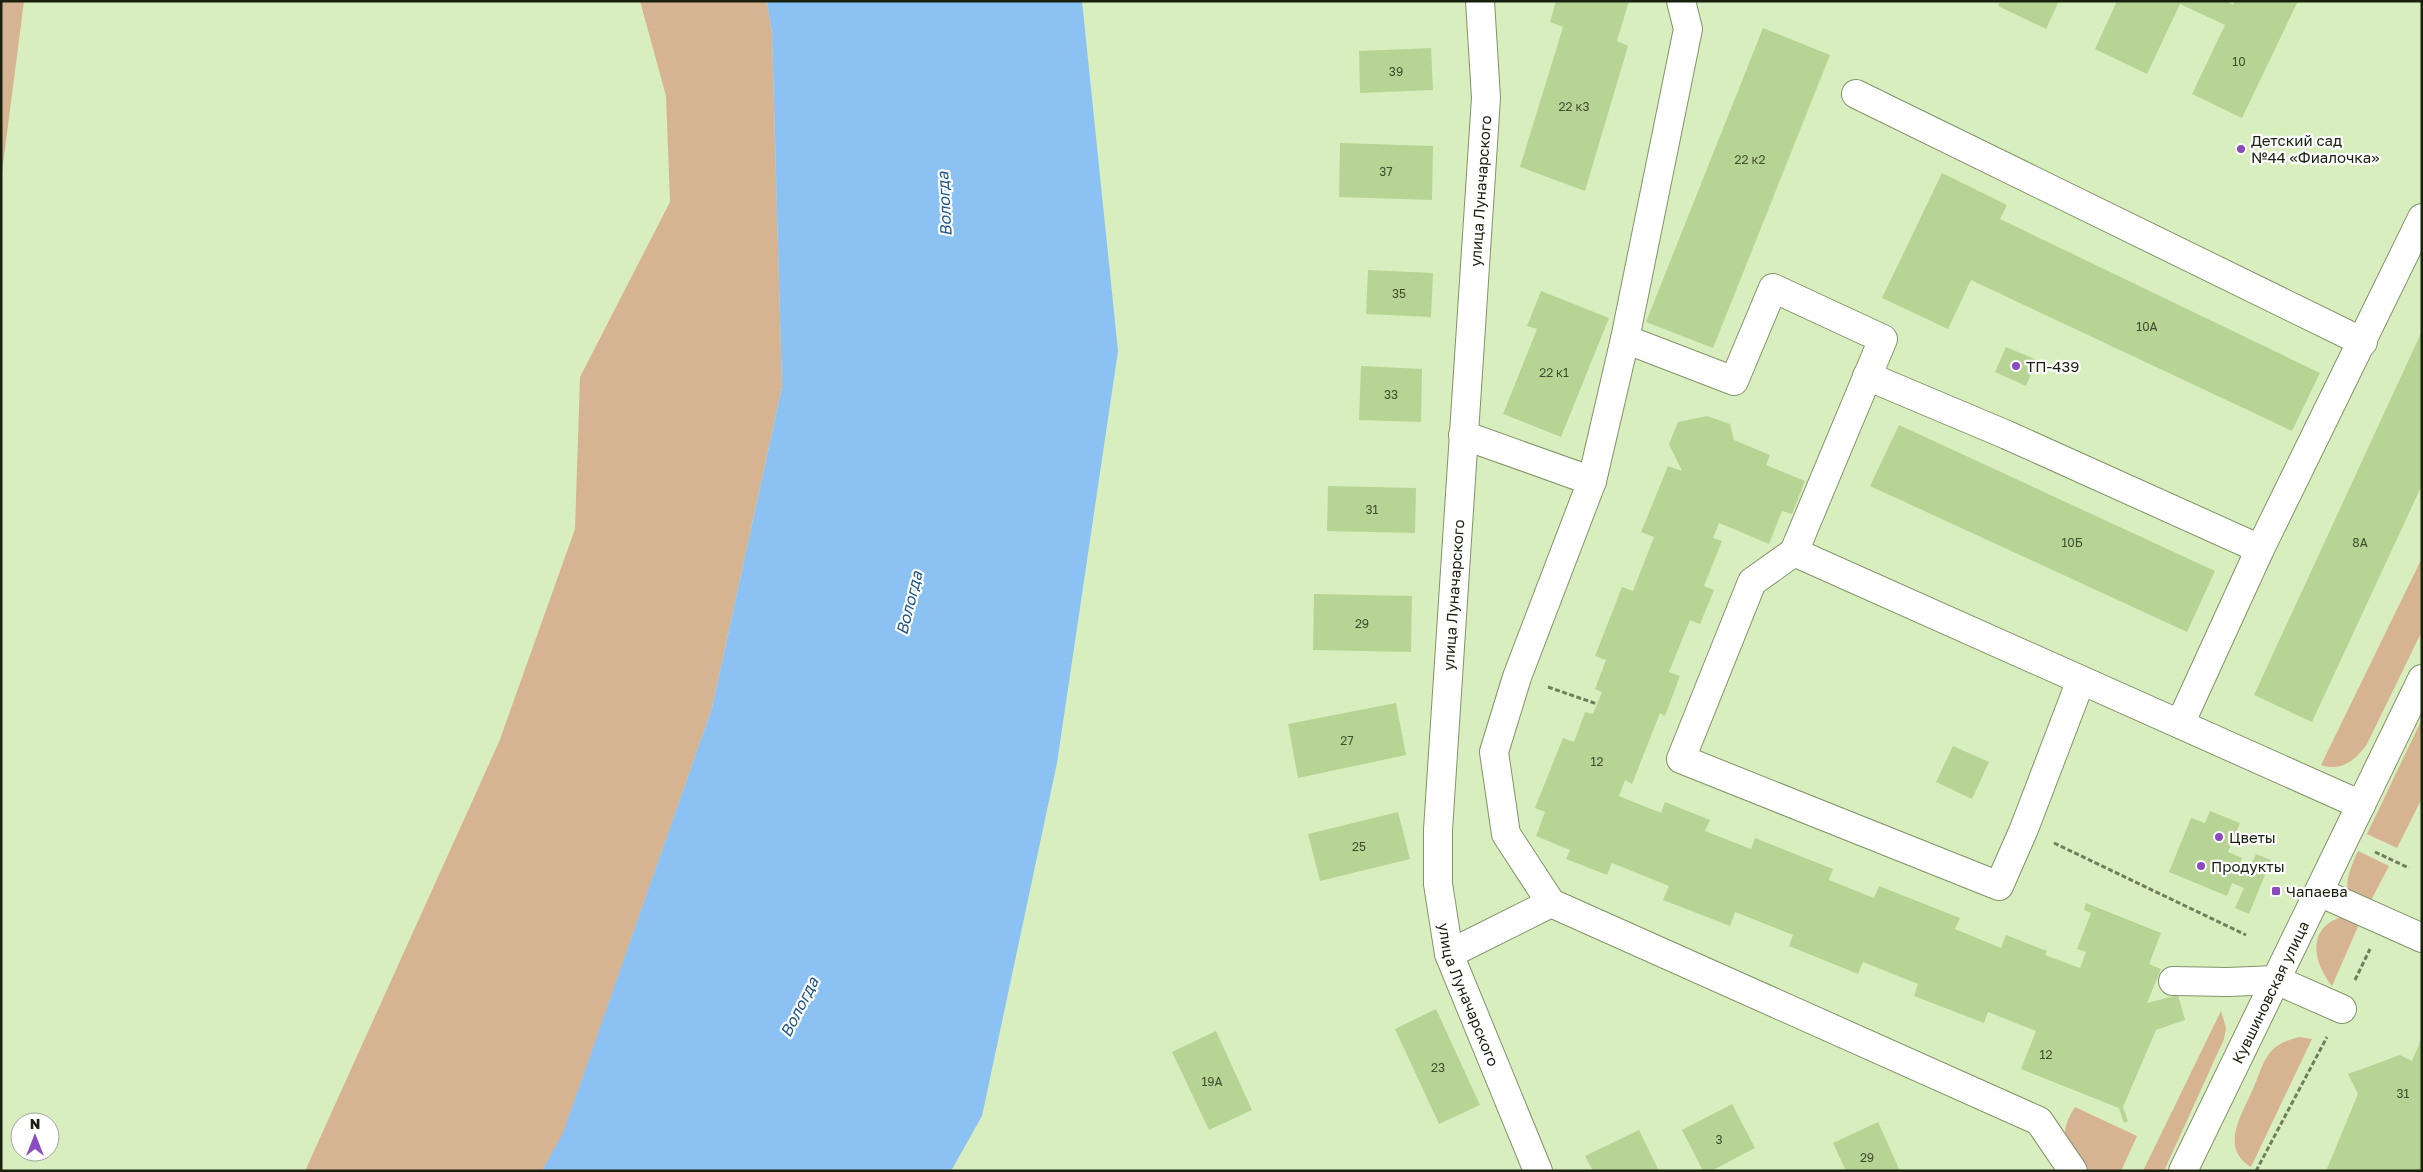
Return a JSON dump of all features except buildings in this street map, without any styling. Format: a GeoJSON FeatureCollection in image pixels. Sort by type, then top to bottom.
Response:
{"type":"FeatureCollection","features":[{"type":"Feature","properties":{"kind":"street","name":"улица Луначарского"},"geometry":{"type":"LineString","coordinates":[[1480,1],[1486,98],[1438,830],[1438,884],[1449,954],[1538,1171]]}},
{"type":"Feature","properties":{"kind":"street"},"geometry":{"type":"LineString","coordinates":[[1681,1],[1688,29],[1625,339],[1592,481],[1517,677],[1494,752],[1506,834],[1551,904],[2039,1121],[2073,1171]]}},
{"type":"Feature","properties":{"kind":"street"},"geometry":{"type":"LineString","coordinates":[[1856,94],[2362,342]]}},
{"type":"Feature","properties":{"kind":"street"},"geometry":{"type":"LineString","coordinates":[[2180,724],[2260,549],[2422,218]]}},
{"type":"Feature","properties":{"kind":"street"},"geometry":{"type":"LineString","coordinates":[[1625,339],[1734,382],[1773,288],[1883,339],[1794,552],[1752,582],[1681,759],[1999,886],[2024,829],[2081,680]]}},
{"type":"Feature","properties":{"kind":"street"},"geometry":{"type":"LineString","coordinates":[[1867,376],[2007,435],[2260,549]]}},
{"type":"Feature","properties":{"kind":"street"},"geometry":{"type":"LineString","coordinates":[[1463,435],[1592,481]]}},
{"type":"Feature","properties":{"kind":"street"},"geometry":{"type":"LineString","coordinates":[[1794,552],[2361,805]]}},
{"type":"Feature","properties":{"kind":"street","name":"Кувшиновская улица"},"geometry":{"type":"LineString","coordinates":[[2193,1168],[2276,980],[2422,679]]}},
{"type":"Feature","properties":{"kind":"street"},"geometry":{"type":"LineString","coordinates":[[2319,892],[2422,938]]}},
{"type":"Feature","properties":{"kind":"street"},"geometry":{"type":"LineString","coordinates":[[1449,954],[1551,904]]}},
{"type":"Feature","properties":{"kind":"street"},"geometry":{"type":"LineString","coordinates":[[2173,981],[2228,982],[2276,980],[2342,1009]]}},
{"type":"Feature","properties":{"kind":"path"},"geometry":{"type":"LineString","coordinates":[[1517,677],[1597,704]]}},
{"type":"Feature","properties":{"kind":"path"},"geometry":{"type":"LineString","coordinates":[[2024,829],[2246,935]]}},
{"type":"Feature","properties":{"kind":"path"},"geometry":{"type":"LineString","coordinates":[[2370,850],[2409,868]]}},
{"type":"Feature","properties":{"kind":"path"},"geometry":{"type":"LineString","coordinates":[[2256,1171],[2342,1009],[2383,922]]}},
{"type":"Feature","properties":{"kind":"shaded area"},"geometry":{"type":"Polygon","coordinates":[[[1,1],[24,1],[1,180],[1,1]]]}},
{"type":"Feature","properties":{"kind":"shaded area"},"geometry":{"type":"Polygon","coordinates":[[[640,1],[767,1],[772,34],[782,387],[712,708],[563,1134],[542,1171],[305,1171],[499,742],[575,529],[580,377],[670,202],[666,96],[640,1]]]}},
{"type":"Feature","properties":{"kind":"shaded area"},"geometry":{"type":"Polygon","coordinates":[[[2422,558],[2422,631],[2367,744],[2353,760],[2341,766],[2328,767],[2321,765],[2422,558]]]}},
{"type":"Feature","properties":{"kind":"shaded area"},"geometry":{"type":"Polygon","coordinates":[[[2422,719],[2422,798],[2397,848],[2367,834],[2422,719]]]}},
{"type":"Feature","properties":{"kind":"shaded area"},"geometry":{"type":"Polygon","coordinates":[[[2358,851],[2389,866],[2367,908],[2348,895],[2347,889],[2351,867],[2358,851]]]}},
{"type":"Feature","properties":{"kind":"shaded area"},"geometry":{"type":"Polygon","coordinates":[[[2345,916],[2360,922],[2332,986],[2320,966],[2316,945],[2318,936],[2324,928],[2332,921],[2345,916]]]}},
{"type":"Feature","properties":{"kind":"shaded area"},"geometry":{"type":"Polygon","coordinates":[[[2221,1011],[2226,1028],[2224,1039],[2164,1171],[2143,1171],[2221,1011]]]}},
{"type":"Feature","properties":{"kind":"shaded area"},"geometry":{"type":"Polygon","coordinates":[[[2299,1037],[2312,1039],[2251,1167],[2241,1159],[2236,1150],[2236,1130],[2239,1120],[2269,1054],[2279,1045],[2299,1037]]]}},
{"type":"Feature","properties":{"kind":"shaded area"},"geometry":{"type":"Polygon","coordinates":[[[2075,1107],[2137,1136],[2121,1171],[2081,1171],[2071,1155],[2065,1133],[2069,1117],[2075,1107]]]}},
{"type":"Feature","properties":{"kind":"water","name":"Вологда"},"geometry":{"type":"Polygon","coordinates":[[[767,1],[1082,1],[1118,351],[1057,763],[982,1116],[951,1171],[542,1171],[563,1133],[712,708],[782,387],[772,34],[767,1]]]}},
{"type":"Feature","properties":{"kind":"place","name":"Детский сад №44 «Фиалочка»"},"geometry":{"type":"Point","coordinates":[2241,149]}},
{"type":"Feature","properties":{"kind":"place","name":"ТП-439"},"geometry":{"type":"Point","coordinates":[2016,366]}},
{"type":"Feature","properties":{"kind":"place","name":"Цветы"},"geometry":{"type":"Point","coordinates":[2219,837]}},
{"type":"Feature","properties":{"kind":"place","name":"Продукты"},"geometry":{"type":"Point","coordinates":[2201,866]}},
{"type":"Feature","properties":{"kind":"place","name":"Чапаева"},"geometry":{"type":"Point","coordinates":[2276,891]}}]}
